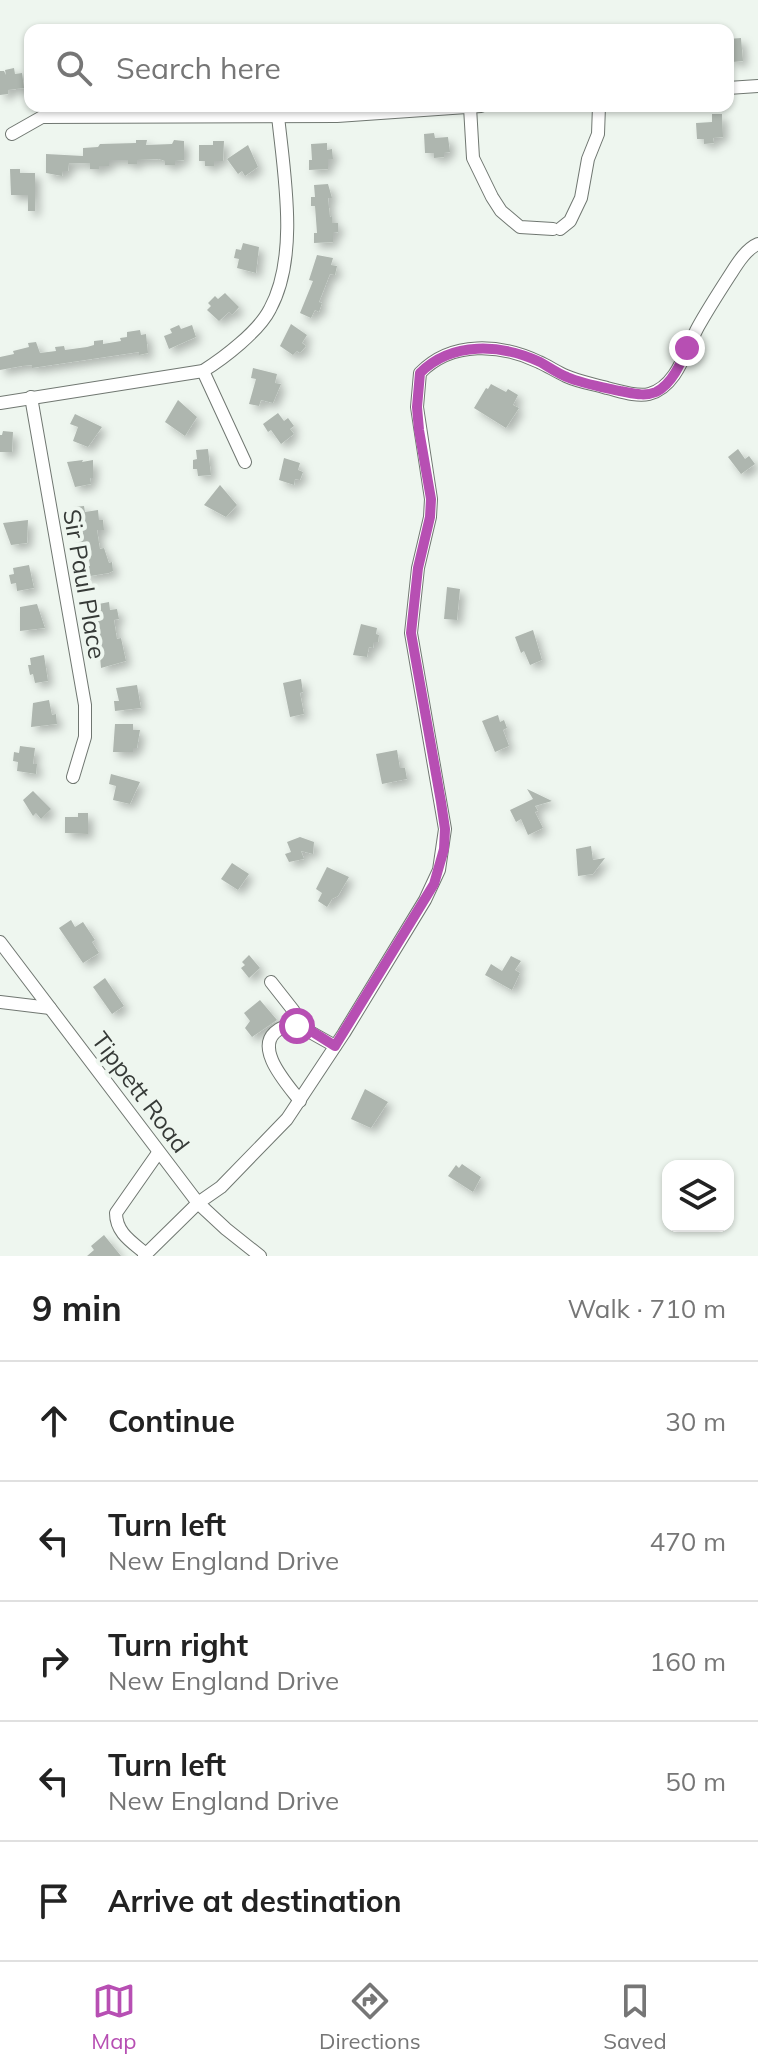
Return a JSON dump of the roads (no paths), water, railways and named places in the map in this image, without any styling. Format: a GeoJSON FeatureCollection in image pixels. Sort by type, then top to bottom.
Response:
{"type":"FeatureCollection","features":[{"type":"Feature","properties":{"kind":"street"},"geometry":{"type":"LineString","coordinates":[[734,88],[758,86]]}},
{"type":"Feature","properties":{"kind":"street"},"geometry":{"type":"LineString","coordinates":[[12,134],[42,117],[337,116],[396,112]]}},
{"type":"Feature","properties":{"kind":"street"},"geometry":{"type":"LineString","coordinates":[[470,112],[473,158],[492,197],[507,217],[520,227],[556,229],[570,221],[581,198],[588,159],[598,134],[599,112]]}},
{"type":"Feature","properties":{"kind":"street"},"geometry":{"type":"LineString","coordinates":[[0,403],[203,371],[228,355],[270,311],[285,271],[286,192],[278,116]]}},
{"type":"Feature","properties":{"kind":"street"},"geometry":{"type":"LineString","coordinates":[[158,1153],[116,1213],[118,1227],[145,1255],[198,1203],[221,1187],[262,1148],[300,1101],[430,892],[444,849],[445,829],[411,633],[418,568],[431,499],[419,430],[417,407],[420,373],[454,352],[493,348],[538,361],[580,381],[630,393],[652,393],[659,390],[679,368],[698,327],[738,262],[758,244]]}},
{"type":"Feature","properties":{"kind":"street"},"geometry":{"type":"LineString","coordinates":[[203,371],[245,462]]}},
{"type":"Feature","properties":{"kind":"street","name":"Sir Paul Place"},"geometry":{"type":"LineString","coordinates":[[31,397],[85,705],[85,737],[73,777]]}},
{"type":"Feature","properties":{"kind":"street","name":"Tippett Road"},"geometry":{"type":"LineString","coordinates":[[0,942],[198,1203],[250,1253]]}},
{"type":"Feature","properties":{"kind":"street"},"geometry":{"type":"LineString","coordinates":[[271,982],[303,1028]]}},
{"type":"Feature","properties":{"kind":"street"},"geometry":{"type":"LineString","coordinates":[[0,1002],[50,1008]]}},
{"type":"Feature","properties":{"kind":"street"},"geometry":{"type":"LineString","coordinates":[[300,1101],[270,1056],[270,1037],[285,1026],[303,1028],[335,1046]]}}]}
